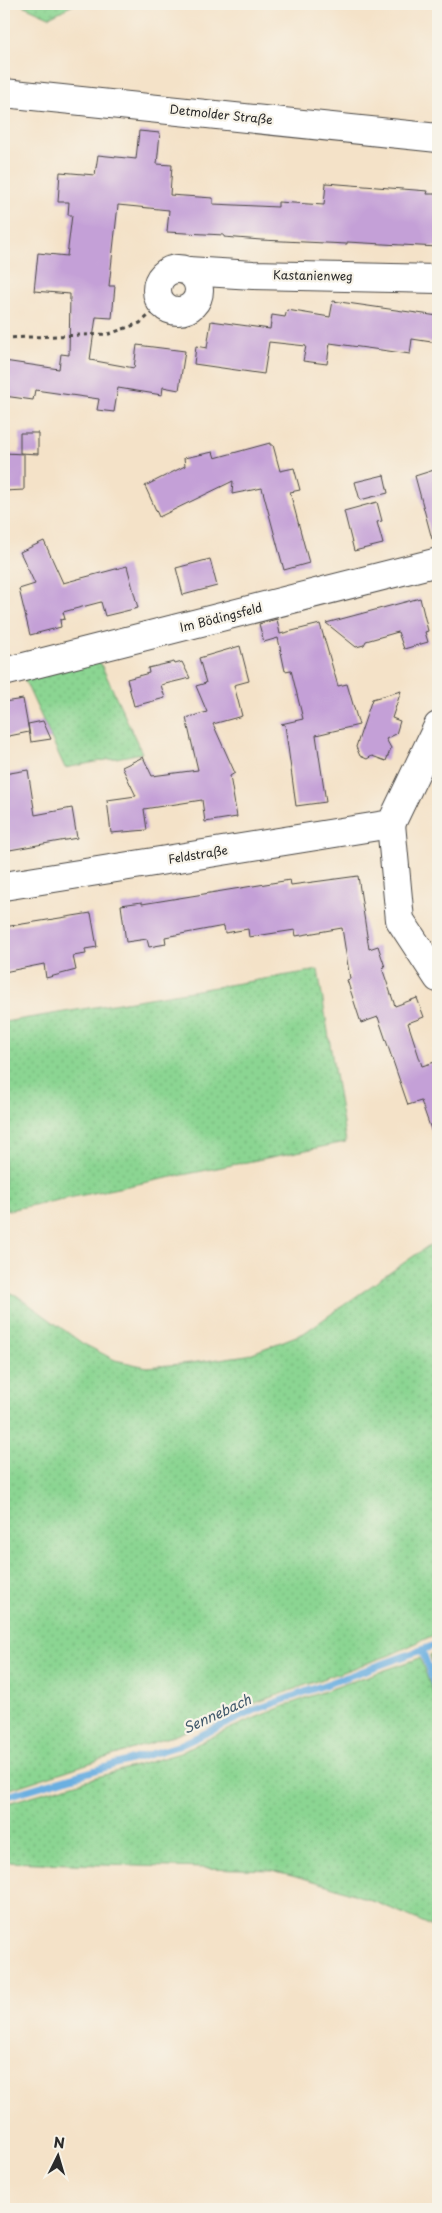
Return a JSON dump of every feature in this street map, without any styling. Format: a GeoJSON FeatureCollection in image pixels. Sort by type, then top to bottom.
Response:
{"type":"FeatureCollection","features":[{"type":"Feature","properties":{"kind":"street","name":"Detmolder Straße"},"geometry":{"type":"LineString","coordinates":[[4,93],[438,138]]}},
{"type":"Feature","properties":{"kind":"street","name":"Kastanienweg"},"geometry":{"type":"LineString","coordinates":[[162,304],[168,309],[184,310],[192,306],[197,300],[200,292],[199,284],[188,271],[253,275],[438,279]]}},
{"type":"Feature","properties":{"kind":"street","name":"Im Bödingsfeld"},"geometry":{"type":"LineString","coordinates":[[4,672],[438,562]]}},
{"type":"Feature","properties":{"kind":"street"},"geometry":{"type":"LineString","coordinates":[[438,726],[391,824],[400,920],[438,978]]}},
{"type":"Feature","properties":{"kind":"street","name":"Feldstraße"},"geometry":{"type":"LineString","coordinates":[[4,886],[391,824]]}},
{"type":"Feature","properties":{"kind":"path"},"geometry":{"type":"LineString","coordinates":[[4,338],[109,334],[140,323],[162,304]]}},
{"type":"Feature","properties":{"kind":"green space"},"geometry":{"type":"Polygon","coordinates":[[[20,4],[75,4],[49,17],[20,4]]]}},
{"type":"Feature","properties":{"kind":"green space"},"geometry":{"type":"Polygon","coordinates":[[[99,660],[142,753],[65,768],[24,679],[99,660]]]}},
{"type":"Feature","properties":{"kind":"green space"},"geometry":{"type":"Polygon","coordinates":[[[318,970],[346,1142],[4,1211],[4,1022],[318,970]]]}},
{"type":"Feature","properties":{"kind":"green space"},"geometry":{"type":"Polygon","coordinates":[[[438,1245],[438,1633],[390,1655],[258,1702],[176,1735],[4,1791],[4,1290],[16,1295],[82,1343],[115,1360],[147,1367],[191,1363],[247,1355],[304,1333],[428,1246],[438,1245]]]}},
{"type":"Feature","properties":{"kind":"green space"},"geometry":{"type":"Polygon","coordinates":[[[438,1652],[438,1680],[430,1655],[438,1652]]]}},
{"type":"Feature","properties":{"kind":"green space"},"geometry":{"type":"Polygon","coordinates":[[[420,1658],[438,1706],[438,1929],[356,1895],[314,1881],[271,1870],[4,1862],[4,1804],[180,1753],[268,1713],[420,1658]]]}},
{"type":"Feature","properties":{"kind":"building"},"geometry":{"type":"Polygon","coordinates":[[[139,131],[160,133],[157,164],[172,165],[170,195],[213,198],[213,204],[278,207],[278,202],[324,205],[326,183],[428,191],[427,194],[438,194],[438,247],[261,240],[224,237],[224,235],[167,232],[169,210],[118,205],[109,286],[115,286],[112,318],[96,317],[90,360],[134,368],[137,345],[185,351],[179,390],[163,387],[162,395],[118,388],[114,412],[97,410],[99,399],[35,390],[33,400],[4,396],[4,361],[59,369],[61,354],[69,355],[70,294],[34,291],[38,253],[67,256],[72,215],[68,215],[69,202],[58,202],[60,172],[95,175],[98,155],[136,159],[139,131]]]}},
{"type":"Feature","properties":{"kind":"building"},"geometry":{"type":"Polygon","coordinates":[[[333,301],[438,316],[438,343],[412,339],[410,354],[330,343],[327,364],[303,361],[306,346],[269,342],[264,374],[194,364],[196,346],[207,348],[211,321],[270,329],[272,315],[285,317],[287,310],[330,317],[333,301]]]}},
{"type":"Feature","properties":{"kind":"building"},"geometry":{"type":"Polygon","coordinates":[[[20,433],[38,433],[38,454],[20,453],[20,433]]]}},
{"type":"Feature","properties":{"kind":"building"},"geometry":{"type":"Polygon","coordinates":[[[270,443],[270,445],[273,445],[280,471],[294,468],[300,490],[290,492],[309,563],[284,570],[262,488],[232,494],[233,481],[159,517],[145,486],[185,466],[184,458],[213,452],[215,458],[270,443]]]}},
{"type":"Feature","properties":{"kind":"building"},"geometry":{"type":"Polygon","coordinates":[[[4,453],[24,454],[24,490],[4,491],[4,453]]]}},
{"type":"Feature","properties":{"kind":"building"},"geometry":{"type":"Polygon","coordinates":[[[434,470],[438,485],[438,538],[432,539],[415,476],[434,470]]]}},
{"type":"Feature","properties":{"kind":"building"},"geometry":{"type":"Polygon","coordinates":[[[384,475],[388,493],[360,500],[355,482],[384,475]]]}},
{"type":"Feature","properties":{"kind":"building"},"geometry":{"type":"Polygon","coordinates":[[[377,502],[382,521],[377,522],[383,544],[354,551],[344,511],[377,502]]]}},
{"type":"Feature","properties":{"kind":"building"},"geometry":{"type":"Polygon","coordinates":[[[44,541],[63,583],[127,566],[138,608],[105,616],[101,602],[63,612],[65,619],[60,620],[61,627],[30,635],[19,589],[35,584],[20,552],[44,541]]]}},
{"type":"Feature","properties":{"kind":"building"},"geometry":{"type":"Polygon","coordinates":[[[210,559],[217,586],[183,595],[176,568],[210,559]]]}},
{"type":"Feature","properties":{"kind":"building"},"geometry":{"type":"Polygon","coordinates":[[[420,598],[428,631],[425,632],[428,642],[404,649],[398,632],[366,641],[364,645],[356,647],[326,623],[420,598]]]}},
{"type":"Feature","properties":{"kind":"building"},"geometry":{"type":"Polygon","coordinates":[[[277,619],[280,634],[320,624],[338,686],[347,684],[359,725],[316,735],[326,802],[296,806],[285,725],[281,724],[303,719],[291,670],[285,671],[278,638],[264,642],[259,624],[277,619]]]}},
{"type":"Feature","properties":{"kind":"building"},"geometry":{"type":"Polygon","coordinates":[[[240,646],[249,681],[234,685],[242,716],[213,724],[235,773],[230,776],[237,817],[205,822],[202,800],[144,809],[147,830],[111,833],[107,800],[136,796],[122,767],[143,757],[152,776],[198,770],[186,718],[207,712],[196,686],[206,683],[199,658],[240,646]]]}},
{"type":"Feature","properties":{"kind":"building"},"geometry":{"type":"Polygon","coordinates":[[[174,662],[175,664],[182,662],[190,678],[161,685],[165,698],[134,706],[127,679],[149,673],[148,668],[174,662]]]}},
{"type":"Feature","properties":{"kind":"building"},"geometry":{"type":"Polygon","coordinates":[[[401,691],[392,718],[400,721],[396,734],[386,739],[391,748],[386,761],[372,756],[367,759],[360,756],[356,747],[372,699],[401,691]]]}},
{"type":"Feature","properties":{"kind":"building"},"geometry":{"type":"Polygon","coordinates":[[[23,699],[29,732],[4,737],[4,702],[23,699]]]}},
{"type":"Feature","properties":{"kind":"building"},"geometry":{"type":"Polygon","coordinates":[[[43,721],[51,739],[31,742],[28,724],[43,721]]]}},
{"type":"Feature","properties":{"kind":"building"},"geometry":{"type":"Polygon","coordinates":[[[28,770],[35,815],[72,808],[77,838],[4,851],[4,820],[7,820],[4,801],[4,774],[28,770]]]}},
{"type":"Feature","properties":{"kind":"building"},"geometry":{"type":"Polygon","coordinates":[[[358,876],[369,949],[378,946],[385,967],[382,968],[395,1006],[417,998],[424,1017],[408,1023],[422,1066],[438,1061],[438,1140],[435,1141],[421,1101],[408,1105],[378,1017],[361,1023],[347,980],[350,979],[342,928],[296,936],[295,930],[249,937],[248,929],[225,933],[224,926],[165,937],[166,944],[149,947],[147,939],[126,942],[121,905],[142,902],[142,904],[290,880],[291,885],[358,876]]]}},
{"type":"Feature","properties":{"kind":"building"},"geometry":{"type":"Polygon","coordinates":[[[91,913],[97,947],[85,949],[86,954],[73,956],[76,970],[46,978],[44,964],[4,972],[4,927],[91,913]]]}},
{"type":"Feature","properties":{"kind":"waterway","name":"Sennebach"},"geometry":{"type":"LineString","coordinates":[[4,1797],[178,1746],[255,1710],[438,1644]]}},
{"type":"Feature","properties":{"kind":"waterway"},"geometry":{"type":"LineString","coordinates":[[422,1650],[438,1695]]}}]}
